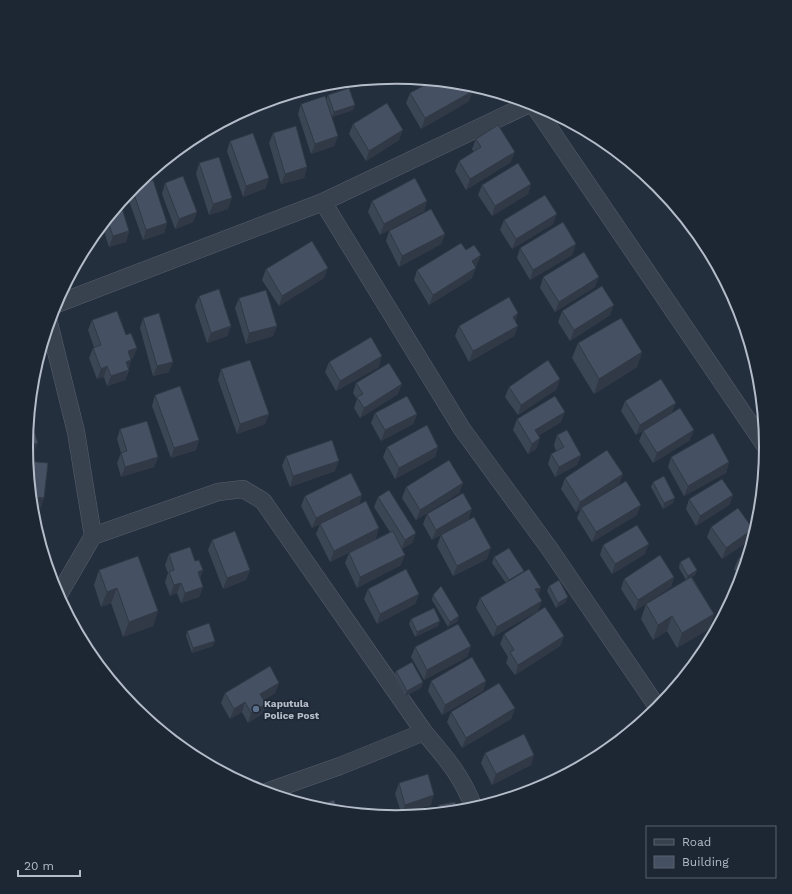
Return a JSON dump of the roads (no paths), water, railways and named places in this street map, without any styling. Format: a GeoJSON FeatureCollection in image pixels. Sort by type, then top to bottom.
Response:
{"type":"FeatureCollection","features":[{"type":"Feature","properties":{"kind":"street"},"geometry":{"type":"LineString","coordinates":[[64,301],[323,202],[524,108]]}},
{"type":"Feature","properties":{"kind":"street"},"geometry":{"type":"LineString","coordinates":[[538,113],[759,436]]}},
{"type":"Feature","properties":{"kind":"street"},"geometry":{"type":"LineString","coordinates":[[323,202],[462,429],[549,548],[654,703]]}},
{"type":"Feature","properties":{"kind":"street"},"geometry":{"type":"LineString","coordinates":[[51,332],[76,432],[93,536],[62,589]]}},
{"type":"Feature","properties":{"kind":"street"},"geometry":{"type":"LineString","coordinates":[[93,536],[218,492],[243,489],[263,501],[424,732],[449,761],[467,791],[472,802]]}},
{"type":"Feature","properties":{"kind":"street"},"geometry":{"type":"LineString","coordinates":[[274,789],[340,766],[424,732]]}},
{"type":"Feature","properties":{"kind":"place","name":"Kaputula Police Post"},"geometry":{"type":"Point","coordinates":[256,709]}}]}
